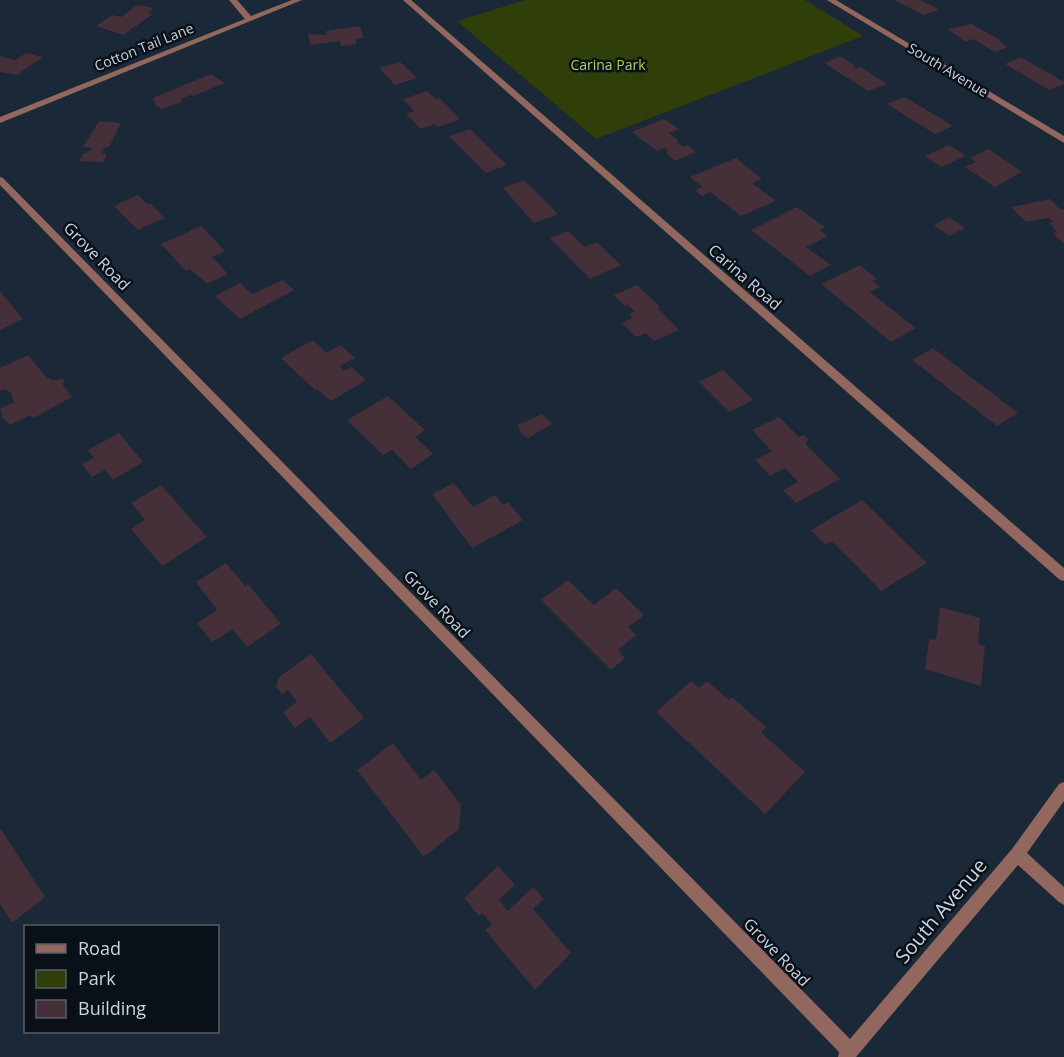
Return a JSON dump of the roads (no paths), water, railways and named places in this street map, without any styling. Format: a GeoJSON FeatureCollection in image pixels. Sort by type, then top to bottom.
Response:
{"type":"FeatureCollection","features":[{"type":"Feature","properties":{"kind":"street"},"geometry":{"type":"LineString","coordinates":[[233,0],[248,18]]}},
{"type":"Feature","properties":{"kind":"street","name":"Cotton Tail Lane"},"geometry":{"type":"LineString","coordinates":[[0,120],[248,18],[298,0]]}},
{"type":"Feature","properties":{"kind":"street","name":"Carina Road"},"geometry":{"type":"LineString","coordinates":[[407,0],[1064,576]]}},
{"type":"Feature","properties":{"kind":"street","name":"South Avenue"},"geometry":{"type":"LineString","coordinates":[[831,0],[1064,140]]}},
{"type":"Feature","properties":{"kind":"street","name":"Grove Road"},"geometry":{"type":"LineString","coordinates":[[0,180],[848,1054]]}},
{"type":"Feature","properties":{"kind":"street","name":"South Avenue"},"geometry":{"type":"LineString","coordinates":[[848,1054],[1017,854],[1064,789]]}},
{"type":"Feature","properties":{"kind":"street"},"geometry":{"type":"LineString","coordinates":[[1017,854],[1064,897]]}},
{"type":"Feature","properties":{"kind":"park label","name":"Carina Park"},"geometry":{"type":"Point","coordinates":[608,65]}}]}
